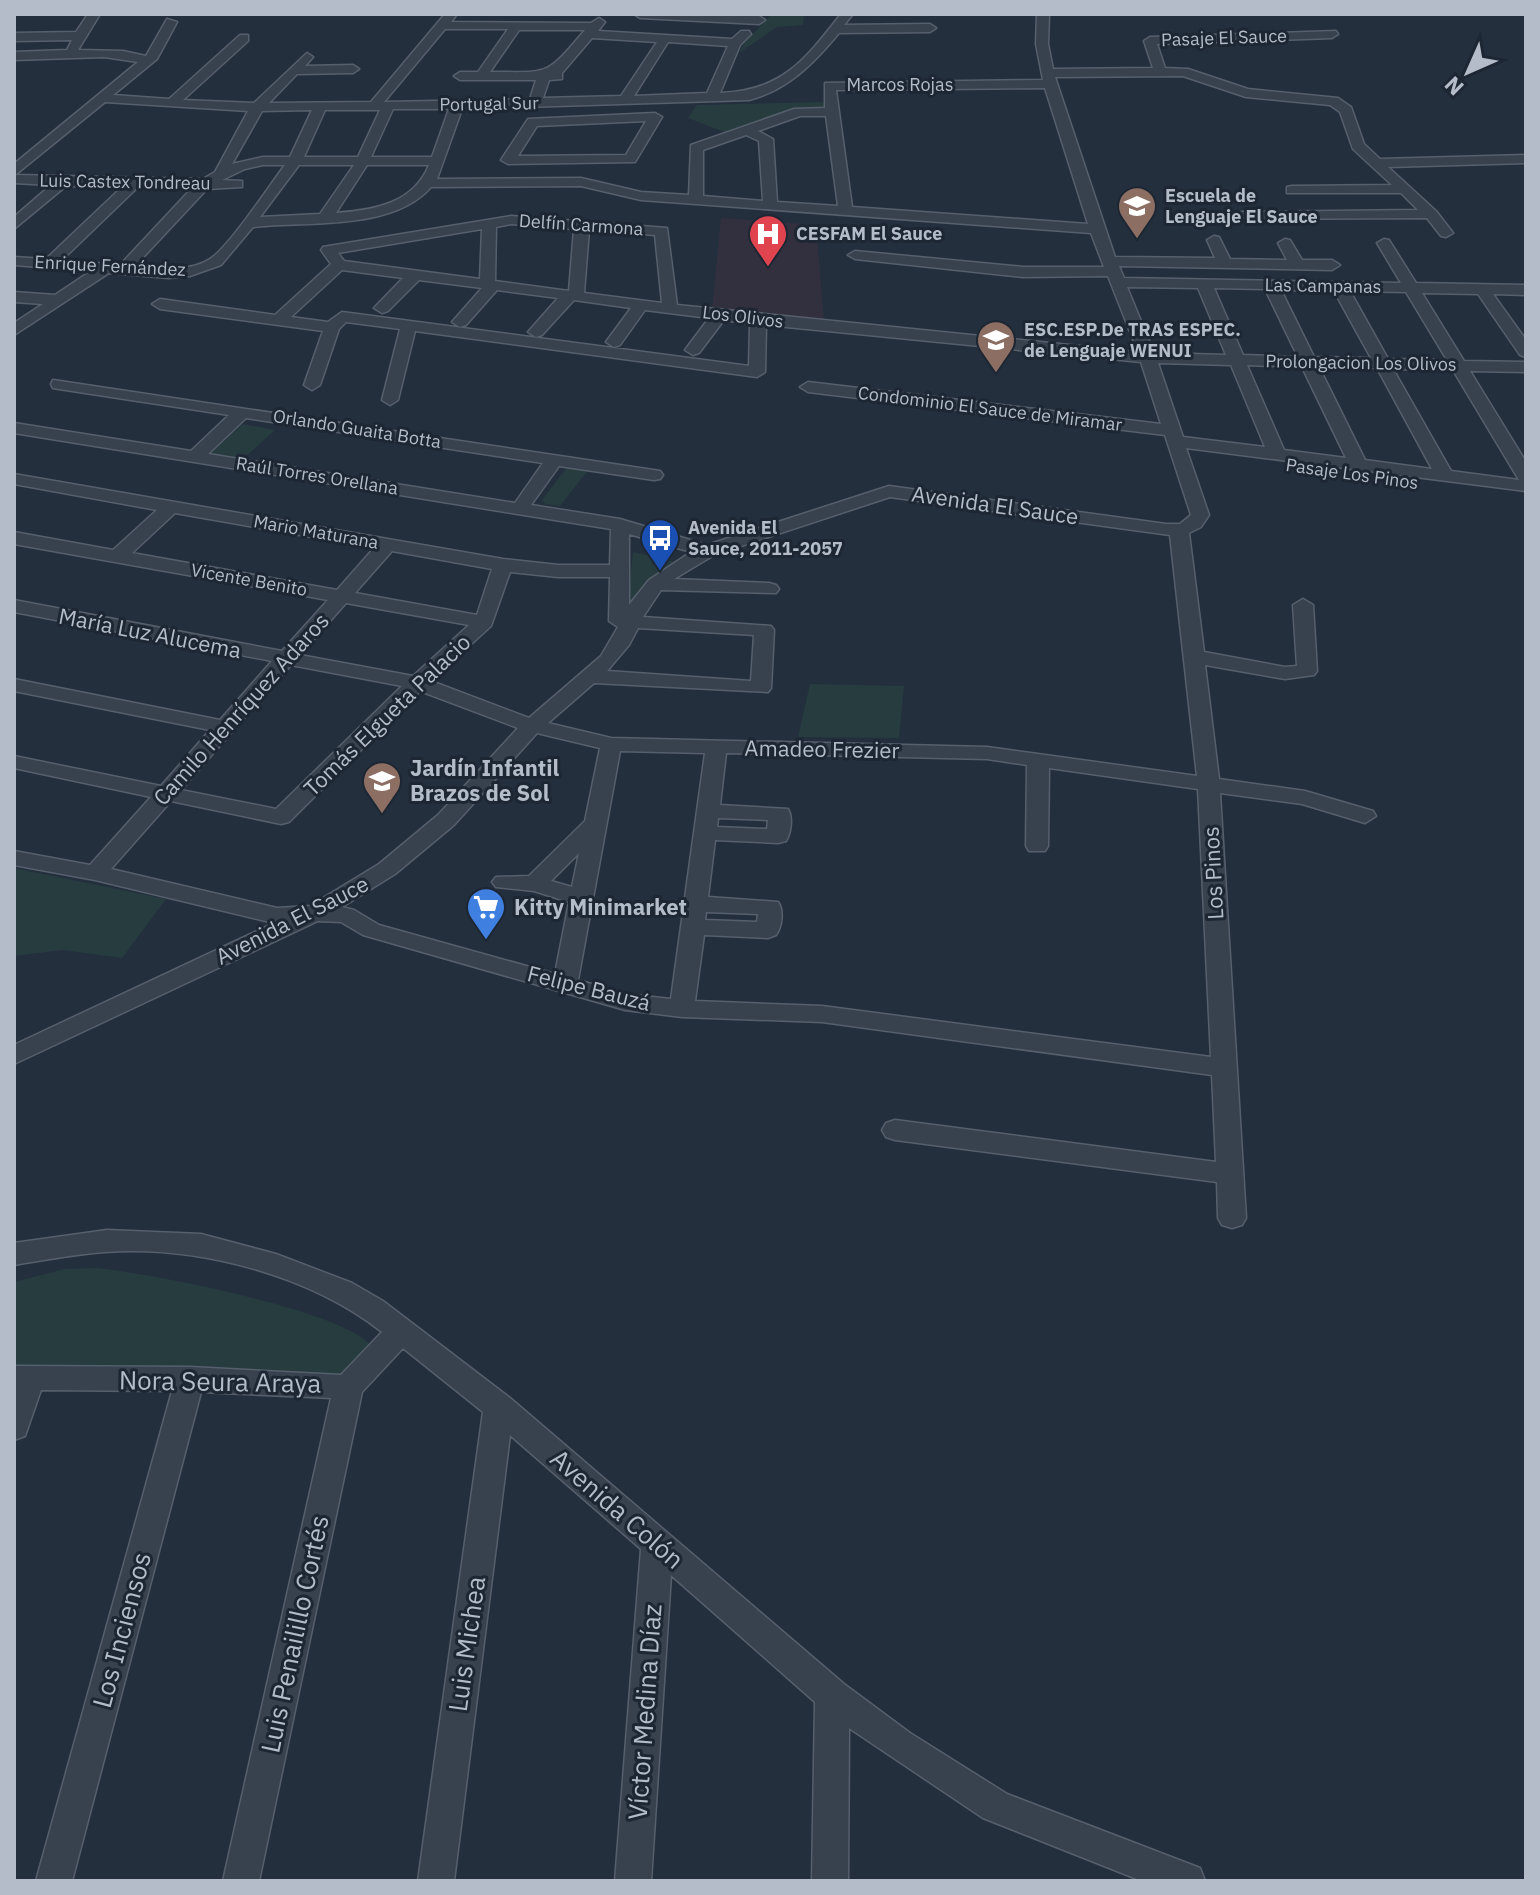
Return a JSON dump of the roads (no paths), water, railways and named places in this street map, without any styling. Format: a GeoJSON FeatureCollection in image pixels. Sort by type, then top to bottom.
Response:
{"type":"FeatureCollection","features":[{"type":"Feature","properties":{"kind":"street"},"geometry":{"type":"LineString","coordinates":[[69,55],[94,14]]}},
{"type":"Feature","properties":{"kind":"street"},"geometry":{"type":"LineString","coordinates":[[553,103],[559,73],[605,14]]}},
{"type":"Feature","properties":{"kind":"street"},"geometry":{"type":"LineString","coordinates":[[640,14],[762,17]]}},
{"type":"Feature","properties":{"kind":"street","name":"Portugal Sur"},"geometry":{"type":"LineString","coordinates":[[99,98],[257,107],[553,103],[749,96],[775,88],[847,14]]}},
{"type":"Feature","properties":{"kind":"street"},"geometry":{"type":"LineString","coordinates":[[1043,14],[1042,44],[1049,79],[1097,229],[1148,358],[1200,515],[1194,525],[1179,530]]}},
{"type":"Feature","properties":{"kind":"street"},"geometry":{"type":"LineString","coordinates":[[711,98],[735,43],[762,17]]}},
{"type":"Feature","properties":{"kind":"street"},"geometry":{"type":"LineString","coordinates":[[326,216],[363,161],[381,106],[447,19],[735,43]]}},
{"type":"Feature","properties":{"kind":"street"},"geometry":{"type":"LineString","coordinates":[[18,176],[99,98],[153,56],[171,22]]}},
{"type":"Feature","properties":{"kind":"street"},"geometry":{"type":"LineString","coordinates":[[482,75],[516,26]]}},
{"type":"Feature","properties":{"kind":"street"},"geometry":{"type":"LineString","coordinates":[[835,29],[930,28]]}},
{"type":"Feature","properties":{"kind":"street"},"geometry":{"type":"LineString","coordinates":[[14,37],[32,31],[80,36]]}},
{"type":"Feature","properties":{"kind":"street","name":"Pasaje El Sauce"},"geometry":{"type":"LineString","coordinates":[[1160,72],[1150,41],[1332,34]]}},
{"type":"Feature","properties":{"kind":"street"},"geometry":{"type":"LineString","coordinates":[[172,103],[244,38]]}},
{"type":"Feature","properties":{"kind":"street"},"geometry":{"type":"LineString","coordinates":[[625,100],[665,38]]}},
{"type":"Feature","properties":{"kind":"street"},"geometry":{"type":"LineString","coordinates":[[14,56],[141,56],[147,61]]}},
{"type":"Feature","properties":{"kind":"street"},"geometry":{"type":"LineString","coordinates":[[221,171],[257,107],[307,57]]}},
{"type":"Feature","properties":{"kind":"street"},"geometry":{"type":"LineString","coordinates":[[294,70],[353,69]]}},
{"type":"Feature","properties":{"kind":"street","name":"Pasaje El Sauce"},"geometry":{"type":"LineString","coordinates":[[1049,79],[1160,72],[1199,75],[1246,93],[1333,101],[1346,110],[1358,146],[1374,163]]}},
{"type":"Feature","properties":{"kind":"street"},"geometry":{"type":"LineString","coordinates":[[460,76],[559,73]]}},
{"type":"Feature","properties":{"kind":"street"},"geometry":{"type":"LineString","coordinates":[[535,103],[544,75]]}},
{"type":"Feature","properties":{"kind":"street","name":"Marcos Rojas"},"geometry":{"type":"LineString","coordinates":[[846,212],[829,86],[1049,79]]}},
{"type":"Feature","properties":{"kind":"street"},"geometry":{"type":"LineString","coordinates":[[18,176],[116,99]]}},
{"type":"Feature","properties":{"kind":"street"},"geometry":{"type":"LineString","coordinates":[[589,101],[589,120]]}},
{"type":"Feature","properties":{"kind":"street"},"geometry":{"type":"LineString","coordinates":[[249,223],[393,209],[410,201],[428,183],[457,105]]}},
{"type":"Feature","properties":{"kind":"street","name":"Enrique Fernández"},"geometry":{"type":"LineString","coordinates":[[14,261],[176,273],[216,262],[295,161],[320,106]]}},
{"type":"Feature","properties":{"kind":"street"},"geometry":{"type":"LineString","coordinates":[[696,200],[696,148],[799,112],[834,112]]}},
{"type":"Feature","properties":{"kind":"street"},"geometry":{"type":"LineString","coordinates":[[655,117],[645,133],[630,159],[508,160],[533,122],[655,117]]}},
{"type":"Feature","properties":{"kind":"street"},"geometry":{"type":"LineString","coordinates":[[744,129],[766,139],[770,206]]}},
{"type":"Feature","properties":{"kind":"street"},"geometry":{"type":"LineString","coordinates":[[630,134],[645,133]]}},
{"type":"Feature","properties":{"kind":"street"},"geometry":{"type":"LineString","coordinates":[[524,136],[600,134]]}},
{"type":"Feature","properties":{"kind":"street"},"geometry":{"type":"LineString","coordinates":[[1374,163],[1526,159]]}},
{"type":"Feature","properties":{"kind":"street"},"geometry":{"type":"LineString","coordinates":[[124,269],[203,184],[221,171],[253,162],[436,161]]}},
{"type":"Feature","properties":{"kind":"street"},"geometry":{"type":"LineString","coordinates":[[1374,163],[1431,214],[1446,233]]}},
{"type":"Feature","properties":{"kind":"street","name":"Luis Castex Tondreau"},"geometry":{"type":"LineString","coordinates":[[18,176],[63,182],[237,184]]}},
{"type":"Feature","properties":{"kind":"street"},"geometry":{"type":"LineString","coordinates":[[14,225],[63,182]]}},
{"type":"Feature","properties":{"kind":"street"},"geometry":{"type":"LineString","coordinates":[[428,183],[581,182],[641,196],[1097,229]]}},
{"type":"Feature","properties":{"kind":"street"},"geometry":{"type":"LineString","coordinates":[[50,263],[134,183]]}},
{"type":"Feature","properties":{"kind":"street"},"geometry":{"type":"LineString","coordinates":[[1292,190],[1405,189]]}},
{"type":"Feature","properties":{"kind":"street"},"geometry":{"type":"LineString","coordinates":[[1246,215],[1431,214]]}},
{"type":"Feature","properties":{"kind":"street","name":"Delfín Carmona"},"geometry":{"type":"LineString","coordinates":[[339,265],[321,245],[511,220],[662,231],[670,308]]}},
{"type":"Feature","properties":{"kind":"street"},"geometry":{"type":"LineString","coordinates":[[460,322],[490,285],[489,223]]}},
{"type":"Feature","properties":{"kind":"street"},"geometry":{"type":"LineString","coordinates":[[536,332],[573,296],[582,224]]}},
{"type":"Feature","properties":{"kind":"street"},"geometry":{"type":"LineString","coordinates":[[1214,240],[1225,263]]}},
{"type":"Feature","properties":{"kind":"street"},"geometry":{"type":"LineString","coordinates":[[1384,243],[1526,477]]}},
{"type":"Feature","properties":{"kind":"street"},"geometry":{"type":"LineString","coordinates":[[1146,245],[1150,262]]}},
{"type":"Feature","properties":{"kind":"street"},"geometry":{"type":"LineString","coordinates":[[855,255],[973,264],[1016,271],[1115,272],[1150,262],[1225,263],[1292,254]]}},
{"type":"Feature","properties":{"kind":"street"},"geometry":{"type":"LineString","coordinates":[[278,320],[339,265]]}},
{"type":"Feature","properties":{"kind":"street","name":"Los Olivos"},"geometry":{"type":"LineString","coordinates":[[339,265],[758,320],[1148,358]]}},
{"type":"Feature","properties":{"kind":"street"},"geometry":{"type":"LineString","coordinates":[[14,330],[106,268]]}},
{"type":"Feature","properties":{"kind":"street","name":"Las Campanas"},"geometry":{"type":"LineString","coordinates":[[1115,272],[1204,284],[1526,290]]}},
{"type":"Feature","properties":{"kind":"street"},"geometry":{"type":"LineString","coordinates":[[382,308],[415,275]]}},
{"type":"Feature","properties":{"kind":"street"},"geometry":{"type":"LineString","coordinates":[[1204,284],[1277,454]]}},
{"type":"Feature","properties":{"kind":"street"},"geometry":{"type":"LineString","coordinates":[[1271,285],[1359,466]]}},
{"type":"Feature","properties":{"kind":"street"},"geometry":{"type":"LineString","coordinates":[[1339,286],[1445,476]]}},
{"type":"Feature","properties":{"kind":"street"},"geometry":{"type":"LineString","coordinates":[[1482,289],[1526,352]]}},
{"type":"Feature","properties":{"kind":"street"},"geometry":{"type":"LineString","coordinates":[[14,297],[59,300]]}},
{"type":"Feature","properties":{"kind":"street"},"geometry":{"type":"LineString","coordinates":[[160,304],[332,327]]}},
{"type":"Feature","properties":{"kind":"street"},"geometry":{"type":"LineString","coordinates":[[614,342],[641,305]]}},
{"type":"Feature","properties":{"kind":"street"},"geometry":{"type":"LineString","coordinates":[[693,350],[720,315]]}},
{"type":"Feature","properties":{"kind":"street"},"geometry":{"type":"LineString","coordinates":[[312,385],[332,327],[342,317],[757,372],[758,320]]}},
{"type":"Feature","properties":{"kind":"street"},"geometry":{"type":"LineString","coordinates":[[390,400],[409,325]]}},
{"type":"Feature","properties":{"kind":"street","name":"Prolongacion Los Olivos"},"geometry":{"type":"LineString","coordinates":[[1148,358],[1526,367]]}},
{"type":"Feature","properties":{"kind":"street","name":"Orlando Guaita Botta"},"geometry":{"type":"LineString","coordinates":[[59,384],[654,475]]}},
{"type":"Feature","properties":{"kind":"street","name":"Condominio El Sauce de Miramar"},"geometry":{"type":"LineString","coordinates":[[808,387],[1176,441]]}},
{"type":"Feature","properties":{"kind":"street"},"geometry":{"type":"LineString","coordinates":[[196,456],[242,412]]}},
{"type":"Feature","properties":{"kind":"street","name":"Raúl Torres Orellana"},"geometry":{"type":"LineString","coordinates":[[14,428],[620,525],[707,551]]}},
{"type":"Feature","properties":{"kind":"street"},"geometry":{"type":"LineString","coordinates":[[1176,441],[1526,486]]}},
{"type":"Feature","properties":{"kind":"street","name":"Pasaje Los Pinos"},"geometry":{"type":"LineString","coordinates":[[1176,441],[1526,499]]}},
{"type":"Feature","properties":{"kind":"street"},"geometry":{"type":"LineString","coordinates":[[520,508],[554,460]]}},
{"type":"Feature","properties":{"kind":"street","name":"Mario Maturana"},"geometry":{"type":"LineString","coordinates":[[14,479],[503,565],[558,571],[619,571]]}},
{"type":"Feature","properties":{"kind":"street","name":"Avenida El Sauce"},"geometry":{"type":"LineString","coordinates":[[14,1055],[315,913],[387,869],[428,837],[532,726],[616,651],[645,596],[656,584],[679,566],[707,551],[872,494],[889,491],[1179,530]]}},
{"type":"Feature","properties":{"kind":"street"},"geometry":{"type":"LineString","coordinates":[[117,557],[172,506]]}},
{"type":"Feature","properties":{"kind":"street"},"geometry":{"type":"LineString","coordinates":[[589,676],[761,688],[764,630],[619,621],[620,525]]}},
{"type":"Feature","properties":{"kind":"street","name":"Los Pinos"},"geometry":{"type":"LineString","coordinates":[[1179,530],[1209,783],[1232,1218]]}},
{"type":"Feature","properties":{"kind":"street","name":"Vicente Benito"},"geometry":{"type":"LineString","coordinates":[[14,538],[484,622]]}},
{"type":"Feature","properties":{"kind":"street","name":"Camilo Henríquez Adaros"},"geometry":{"type":"LineString","coordinates":[[95,873],[388,544]]}},
{"type":"Feature","properties":{"kind":"street","name":"Tomás Elgueta Palacio"},"geometry":{"type":"LineString","coordinates":[[168,792],[281,817],[417,683],[484,622],[503,565]]}},
{"type":"Feature","properties":{"kind":"street"},"geometry":{"type":"LineString","coordinates":[[656,584],[769,589]]}},
{"type":"Feature","properties":{"kind":"street"},"geometry":{"type":"LineString","coordinates":[[1195,657],[1285,673],[1307,671],[1303,605]]}},
{"type":"Feature","properties":{"kind":"street","name":"María Luz Alucema"},"geometry":{"type":"LineString","coordinates":[[14,606],[286,659]]}},
{"type":"Feature","properties":{"kind":"street","name":"Amadeo Frezier"},"geometry":{"type":"LineString","coordinates":[[286,659],[417,683],[532,726],[611,744],[972,752],[1038,758],[1305,798],[1365,816]]}},
{"type":"Feature","properties":{"kind":"street"},"geometry":{"type":"LineString","coordinates":[[14,685],[225,727]]}},
{"type":"Feature","properties":{"kind":"street"},"geometry":{"type":"LineString","coordinates":[[565,983],[611,744]]}},
{"type":"Feature","properties":{"kind":"street"},"geometry":{"type":"LineString","coordinates":[[682,1009],[716,747]]}},
{"type":"Feature","properties":{"kind":"street"},"geometry":{"type":"LineString","coordinates":[[1037,846],[1038,758]]}},
{"type":"Feature","properties":{"kind":"street"},"geometry":{"type":"LineString","coordinates":[[14,762],[168,792]]}},
{"type":"Feature","properties":{"kind":"street"},"geometry":{"type":"LineString","coordinates":[[535,884],[598,821]]}},
{"type":"Feature","properties":{"kind":"street","name":"Felipe Bauzá"},"geometry":{"type":"LineString","coordinates":[[14,858],[95,873],[277,916],[315,913],[346,915],[371,930],[625,1002],[682,1009],[822,1014],[1224,1068]]}},
{"type":"Feature","properties":{"kind":"street"},"geometry":{"type":"LineString","coordinates":[[504,882],[535,884],[583,898]]}},
{"type":"Feature","properties":{"kind":"street"},"geometry":{"type":"LineString","coordinates":[[895,1130],[1230,1174]]}},
{"type":"Feature","properties":{"kind":"street","name":"Avenida Colón"},"geometry":{"type":"LineString","coordinates":[[14,1254],[107,1241],[201,1245],[266,1262],[342,1291],[373,1309],[499,1407],[832,1695],[944,1776],[995,1806],[1170,1878]]}},
{"type":"Feature","properties":{"kind":"street","name":"Nora Seura Araya"},"geometry":{"type":"LineString","coordinates":[[22,1378],[190,1379],[348,1387],[401,1331]]}},
{"type":"Feature","properties":{"kind":"street"},"geometry":{"type":"LineString","coordinates":[[14,1427],[22,1378]]}},
{"type":"Feature","properties":{"kind":"street","name":"Los Inciensos"},"geometry":{"type":"LineString","coordinates":[[54,1881],[190,1379]]}},
{"type":"Feature","properties":{"kind":"street","name":"Luis Penailillo Cortés"},"geometry":{"type":"LineString","coordinates":[[241,1881],[348,1387]]}},
{"type":"Feature","properties":{"kind":"street","name":"Luis Michea"},"geometry":{"type":"LineString","coordinates":[[436,1881],[499,1407]]}},
{"type":"Feature","properties":{"kind":"street","name":"Víctor Medina Díaz"},"geometry":{"type":"LineString","coordinates":[[633,1881],[657,1544]]}},
{"type":"Feature","properties":{"kind":"street"},"geometry":{"type":"LineString","coordinates":[[830,1881],[832,1695]]}},
{"type":"Feature","properties":{"kind":"place","name":"Escuela de Lenguaje El Sauce"},"geometry":{"type":"Point","coordinates":[1137,240]}},
{"type":"Feature","properties":{"kind":"place","name":"CESFAM El Sauce"},"geometry":{"type":"Point","coordinates":[768,268]}},
{"type":"Feature","properties":{"kind":"place","name":"ESC.ESP.De TRAS ESPEC. de Lenguaje WENUI"},"geometry":{"type":"Point","coordinates":[996,374]}},
{"type":"Feature","properties":{"kind":"place","name":"Avenida El Sauce, 2011-2057"},"geometry":{"type":"Point","coordinates":[660,572]}},
{"type":"Feature","properties":{"kind":"place","name":"Jardín Infantil Brazos de Sol"},"geometry":{"type":"Point","coordinates":[382,815]}},
{"type":"Feature","properties":{"kind":"place","name":"Kitty Minimarket"},"geometry":{"type":"Point","coordinates":[486,941]}}]}
